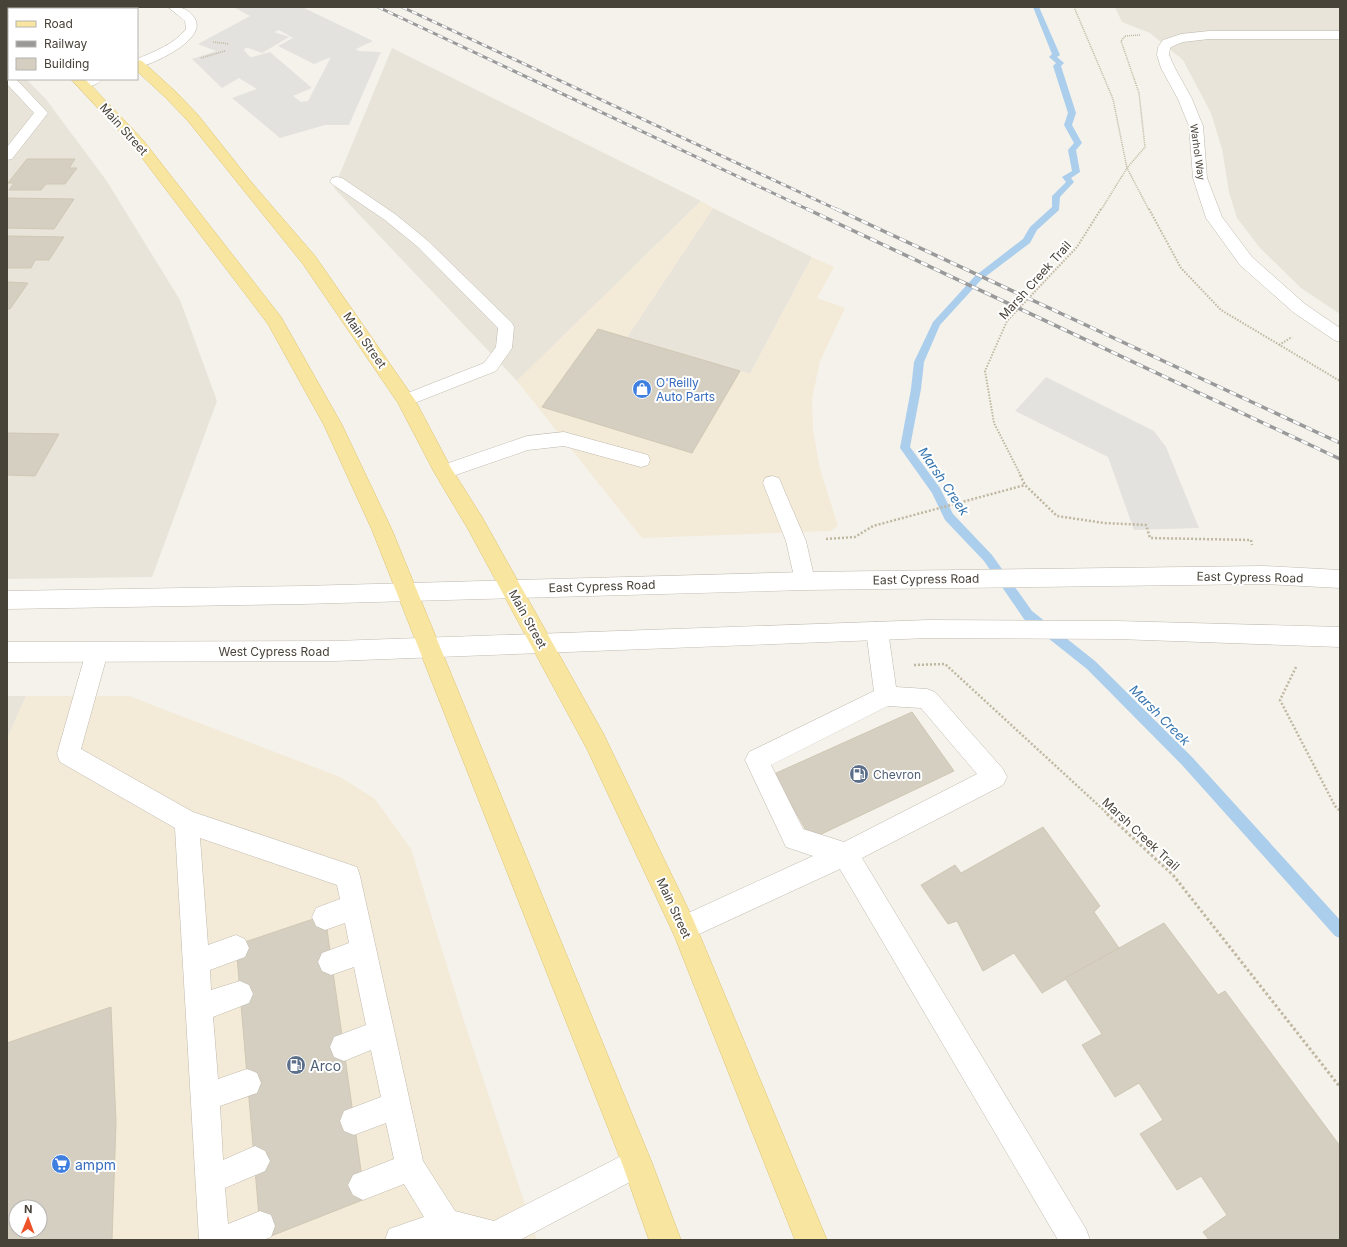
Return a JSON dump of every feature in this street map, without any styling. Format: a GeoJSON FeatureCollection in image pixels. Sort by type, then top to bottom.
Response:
{"type":"FeatureCollection","features":[{"type":"Feature","properties":{"kind":"main road","name":"Main Street"},"geometry":{"type":"LineString","coordinates":[[138,65],[171,95],[193,118],[246,186],[309,260],[406,400],[444,472],[595,741],[684,928],[811,1240]]}},
{"type":"Feature","properties":{"kind":"main road","name":"Main Street"},"geometry":{"type":"LineString","coordinates":[[86,81],[138,143],[275,321],[333,425],[382,530],[637,1163],[665,1240]]}},
{"type":"Feature","properties":{"kind":"street","name":"Warhol Way"},"geometry":{"type":"LineString","coordinates":[[1340,35],[1210,36],[1181,38],[1168,43],[1164,47],[1163,55],[1168,68],[1185,99],[1196,126],[1200,178],[1214,218],[1246,261],[1299,308],[1340,336]]}},
{"type":"Feature","properties":{"kind":"street","name":"East Cypress Road"},"geometry":{"type":"LineString","coordinates":[[511,589],[804,581],[1083,577],[1264,575],[1340,579]]}},
{"type":"Feature","properties":{"kind":"street"},"geometry":{"type":"LineString","coordinates":[[7,600],[511,589]]}},
{"type":"Feature","properties":{"kind":"street"},"geometry":{"type":"LineString","coordinates":[[541,643],[929,629],[1116,630],[1287,634],[1340,637]]}},
{"type":"Feature","properties":{"kind":"street","name":"West Cypress Road"},"geometry":{"type":"LineString","coordinates":[[7,652],[318,651],[541,643]]}},
{"type":"Feature","properties":{"kind":"lane"},"geometry":{"type":"LineString","coordinates":[[138,63],[185,39],[191,32],[193,25],[190,18],[174,7]]}},
{"type":"Feature","properties":{"kind":"lane"},"geometry":{"type":"LineString","coordinates":[[7,156],[41,113],[10,80]]}},
{"type":"Feature","properties":{"kind":"lane"},"geometry":{"type":"LineString","coordinates":[[337,181],[390,217],[423,244],[506,327],[504,348],[490,367],[406,400]]}},
{"type":"Feature","properties":{"kind":"lane"},"geometry":{"type":"LineString","coordinates":[[444,472],[527,443],[564,438],[641,460]]}},
{"type":"Feature","properties":{"kind":"lane"},"geometry":{"type":"LineString","coordinates":[[772,483],[796,541],[804,581]]}},
{"type":"Feature","properties":{"kind":"lane"},"geometry":{"type":"LineString","coordinates":[[877,631],[886,696]]}},
{"type":"Feature","properties":{"kind":"lane"},"geometry":{"type":"LineString","coordinates":[[96,652],[68,754],[187,822],[348,876],[410,1167],[445,1232]]}},
{"type":"Feature","properties":{"kind":"lane"},"geometry":{"type":"LineString","coordinates":[[684,928],[845,854],[995,777],[927,699],[886,696],[757,760],[795,839],[845,854],[1076,1240]]}},
{"type":"Feature","properties":{"kind":"lane"},"geometry":{"type":"LineString","coordinates":[[187,822],[214,1240]]}},
{"type":"Feature","properties":{"kind":"lane"},"geometry":{"type":"LineString","coordinates":[[325,917],[354,907]]}},
{"type":"Feature","properties":{"kind":"lane"},"geometry":{"type":"LineString","coordinates":[[196,962],[236,948]]}},
{"type":"Feature","properties":{"kind":"lane"},"geometry":{"type":"LineString","coordinates":[[332,962],[364,951]]}},
{"type":"Feature","properties":{"kind":"lane"},"geometry":{"type":"LineString","coordinates":[[199,1008],[240,994]]}},
{"type":"Feature","properties":{"kind":"lane"},"geometry":{"type":"LineString","coordinates":[[344,1047],[381,1033]]}},
{"type":"Feature","properties":{"kind":"lane"},"geometry":{"type":"LineString","coordinates":[[205,1097],[247,1083]]}},
{"type":"Feature","properties":{"kind":"lane"},"geometry":{"type":"LineString","coordinates":[[354,1121],[397,1105]]}},
{"type":"Feature","properties":{"kind":"lane"},"geometry":{"type":"LineString","coordinates":[[210,1180],[255,1161]]}},
{"type":"Feature","properties":{"kind":"lane"},"geometry":{"type":"LineString","coordinates":[[400,1240],[445,1232],[495,1237],[637,1163]]}},
{"type":"Feature","properties":{"kind":"lane"},"geometry":{"type":"LineString","coordinates":[[363,1185],[410,1167]]}},
{"type":"Feature","properties":{"kind":"lane"},"geometry":{"type":"LineString","coordinates":[[225,1240],[260,1226]]}},
{"type":"Feature","properties":{"kind":"path","name":"Marsh Creek Trail"},"geometry":{"type":"LineString","coordinates":[[1074,7],[1113,99],[1127,168],[1077,247],[1007,321],[985,371],[994,423],[1025,485],[1057,516],[1104,523],[1146,525],[1150,538],[1251,540],[1264,575]]}},
{"type":"Feature","properties":{"kind":"path"},"geometry":{"type":"LineString","coordinates":[[796,541],[855,537],[873,526],[1025,485]]}},
{"type":"Feature","properties":{"kind":"path"},"geometry":{"type":"LineString","coordinates":[[1287,634],[1298,663],[1280,700],[1335,806],[1340,811]]}},
{"type":"Feature","properties":{"kind":"path","name":"Marsh Creek Trail"},"geometry":{"type":"LineString","coordinates":[[882,666],[946,664],[1173,875],[1340,1087]]}},
{"type":"Feature","properties":{"kind":"shaded area"},"geometry":{"type":"Polygon","coordinates":[[[233,7],[302,7],[373,41],[356,49],[358,51],[381,52],[349,125],[325,125],[280,138],[232,98],[257,89],[239,78],[222,88],[192,59],[216,51],[198,44],[250,16],[233,7]],[[279,30],[274,32],[289,37],[262,53],[248,48],[245,48],[244,50],[250,57],[270,52],[312,88],[293,96],[301,102],[308,101],[331,57],[314,64],[278,46],[293,38],[279,30]]]}},
{"type":"Feature","properties":{"kind":"shaded area"},"geometry":{"type":"Polygon","coordinates":[[[1115,7],[1340,7],[1340,314],[1301,288],[1260,248],[1237,218],[1229,192],[1222,149],[1211,113],[1183,60],[1150,33],[1122,22],[1115,7]]]}},
{"type":"Feature","properties":{"kind":"shaded area"},"geometry":{"type":"Polygon","coordinates":[[[392,48],[701,201],[517,381],[334,188],[392,48]]]}},
{"type":"Feature","properties":{"kind":"shaded area"},"geometry":{"type":"Polygon","coordinates":[[[7,59],[8,80],[27,80],[45,98],[106,180],[180,300],[217,401],[152,577],[7,579],[7,59]]]}},
{"type":"Feature","properties":{"kind":"shaded area"},"geometry":{"type":"Polygon","coordinates":[[[701,201],[713,208],[627,337],[750,374],[812,257],[834,267],[817,298],[845,308],[820,361],[812,399],[813,430],[820,469],[838,526],[830,531],[642,538],[517,381],[701,201]]]}},
{"type":"Feature","properties":{"kind":"shaded area"},"geometry":{"type":"Polygon","coordinates":[[[713,208],[812,257],[750,374],[627,337],[713,208]]]}},
{"type":"Feature","properties":{"kind":"shaded area"},"geometry":{"type":"Polygon","coordinates":[[[1046,377],[1154,431],[1166,447],[1199,528],[1134,530],[1108,457],[1015,411],[1046,377]]]}},
{"type":"Feature","properties":{"kind":"shaded area"},"geometry":{"type":"Polygon","coordinates":[[[7,696],[26,696],[7,739],[7,696]]]}},
{"type":"Feature","properties":{"kind":"shaded area"},"geometry":{"type":"Polygon","coordinates":[[[26,696],[129,696],[340,777],[375,799],[411,849],[463,1018],[537,1240],[7,1240],[7,739],[26,696]]]}},
{"type":"Feature","properties":{"kind":"building"},"geometry":{"type":"Polygon","coordinates":[[[27,159],[75,159],[69,168],[77,168],[65,184],[46,184],[41,190],[9,190],[14,183],[8,183],[27,159]]]}},
{"type":"Feature","properties":{"kind":"building"},"geometry":{"type":"Polygon","coordinates":[[[7,198],[74,199],[54,229],[7,228],[7,198]]]}},
{"type":"Feature","properties":{"kind":"building"},"geometry":{"type":"Polygon","coordinates":[[[7,236],[64,237],[49,260],[35,260],[31,268],[7,268],[7,236]]]}},
{"type":"Feature","properties":{"kind":"building"},"geometry":{"type":"Polygon","coordinates":[[[7,282],[28,283],[10,309],[7,309],[7,282]]]}},
{"type":"Feature","properties":{"kind":"building","name":"O'Reilly Auto Parts"},"geometry":{"type":"Polygon","coordinates":[[[598,329],[740,371],[692,453],[542,407],[598,329]]]}},
{"type":"Feature","properties":{"kind":"building"},"geometry":{"type":"Polygon","coordinates":[[[7,433],[59,434],[35,476],[7,475],[7,433]]]}},
{"type":"Feature","properties":{"kind":"building"},"geometry":{"type":"Polygon","coordinates":[[[912,712],[954,771],[811,839],[774,774],[912,712]]]}},
{"type":"Feature","properties":{"kind":"building"},"geometry":{"type":"Polygon","coordinates":[[[1043,827],[1100,906],[1094,912],[1119,948],[1042,993],[1014,953],[983,971],[957,921],[948,924],[921,885],[955,865],[961,873],[1043,827]]]}},
{"type":"Feature","properties":{"kind":"building","name":"Arco"},"geometry":{"type":"Polygon","coordinates":[[[325,915],[365,1199],[261,1240],[236,945],[325,915]]]}},
{"type":"Feature","properties":{"kind":"building"},"geometry":{"type":"Polygon","coordinates":[[[1164,923],[1218,995],[1225,991],[1340,1146],[1340,1240],[1209,1240],[1203,1232],[1227,1215],[1201,1176],[1177,1190],[1140,1134],[1163,1120],[1139,1083],[1115,1097],[1082,1045],[1102,1034],[1065,978],[1164,923]]]}},
{"type":"Feature","properties":{"kind":"building","name":"ampm"},"geometry":{"type":"Polygon","coordinates":[[[111,1007],[116,1122],[112,1240],[7,1240],[7,1043],[111,1007]]]}},
{"type":"Feature","properties":{"kind":"waterway","name":"Marsh Creek"},"geometry":{"type":"LineString","coordinates":[[1036,7],[1056,55],[1053,57],[1060,63],[1057,66],[1072,113],[1068,125],[1078,143],[1072,150],[1076,172],[1066,177],[1070,182],[1056,196],[1056,208],[1033,229],[1027,241],[978,278],[936,324],[919,362],[916,389],[905,448],[936,491],[949,517],[988,558],[1028,615],[1091,665],[1187,761],[1340,931]]}},
{"type":"Feature","properties":{"kind":"railway"},"geometry":{"type":"LineString","coordinates":[[378,7],[809,210]]}},
{"type":"Feature","properties":{"kind":"railway"},"geometry":{"type":"LineString","coordinates":[[402,7],[838,210]]}},
{"type":"Feature","properties":{"kind":"railway"},"geometry":{"type":"LineString","coordinates":[[807,209],[1340,459]]}},
{"type":"Feature","properties":{"kind":"railway"},"geometry":{"type":"LineString","coordinates":[[836,209],[1340,443]]}},
{"type":"Feature","properties":{"kind":"place","name":"O'Reilly Auto Parts"},"geometry":{"type":"Point","coordinates":[642,389]}},
{"type":"Feature","properties":{"kind":"place","name":"Chevron"},"geometry":{"type":"Point","coordinates":[859,774]}},
{"type":"Feature","properties":{"kind":"place","name":"Arco"},"geometry":{"type":"Point","coordinates":[296,1065]}},
{"type":"Feature","properties":{"kind":"place","name":"ampm"},"geometry":{"type":"Point","coordinates":[61,1164]}}]}
